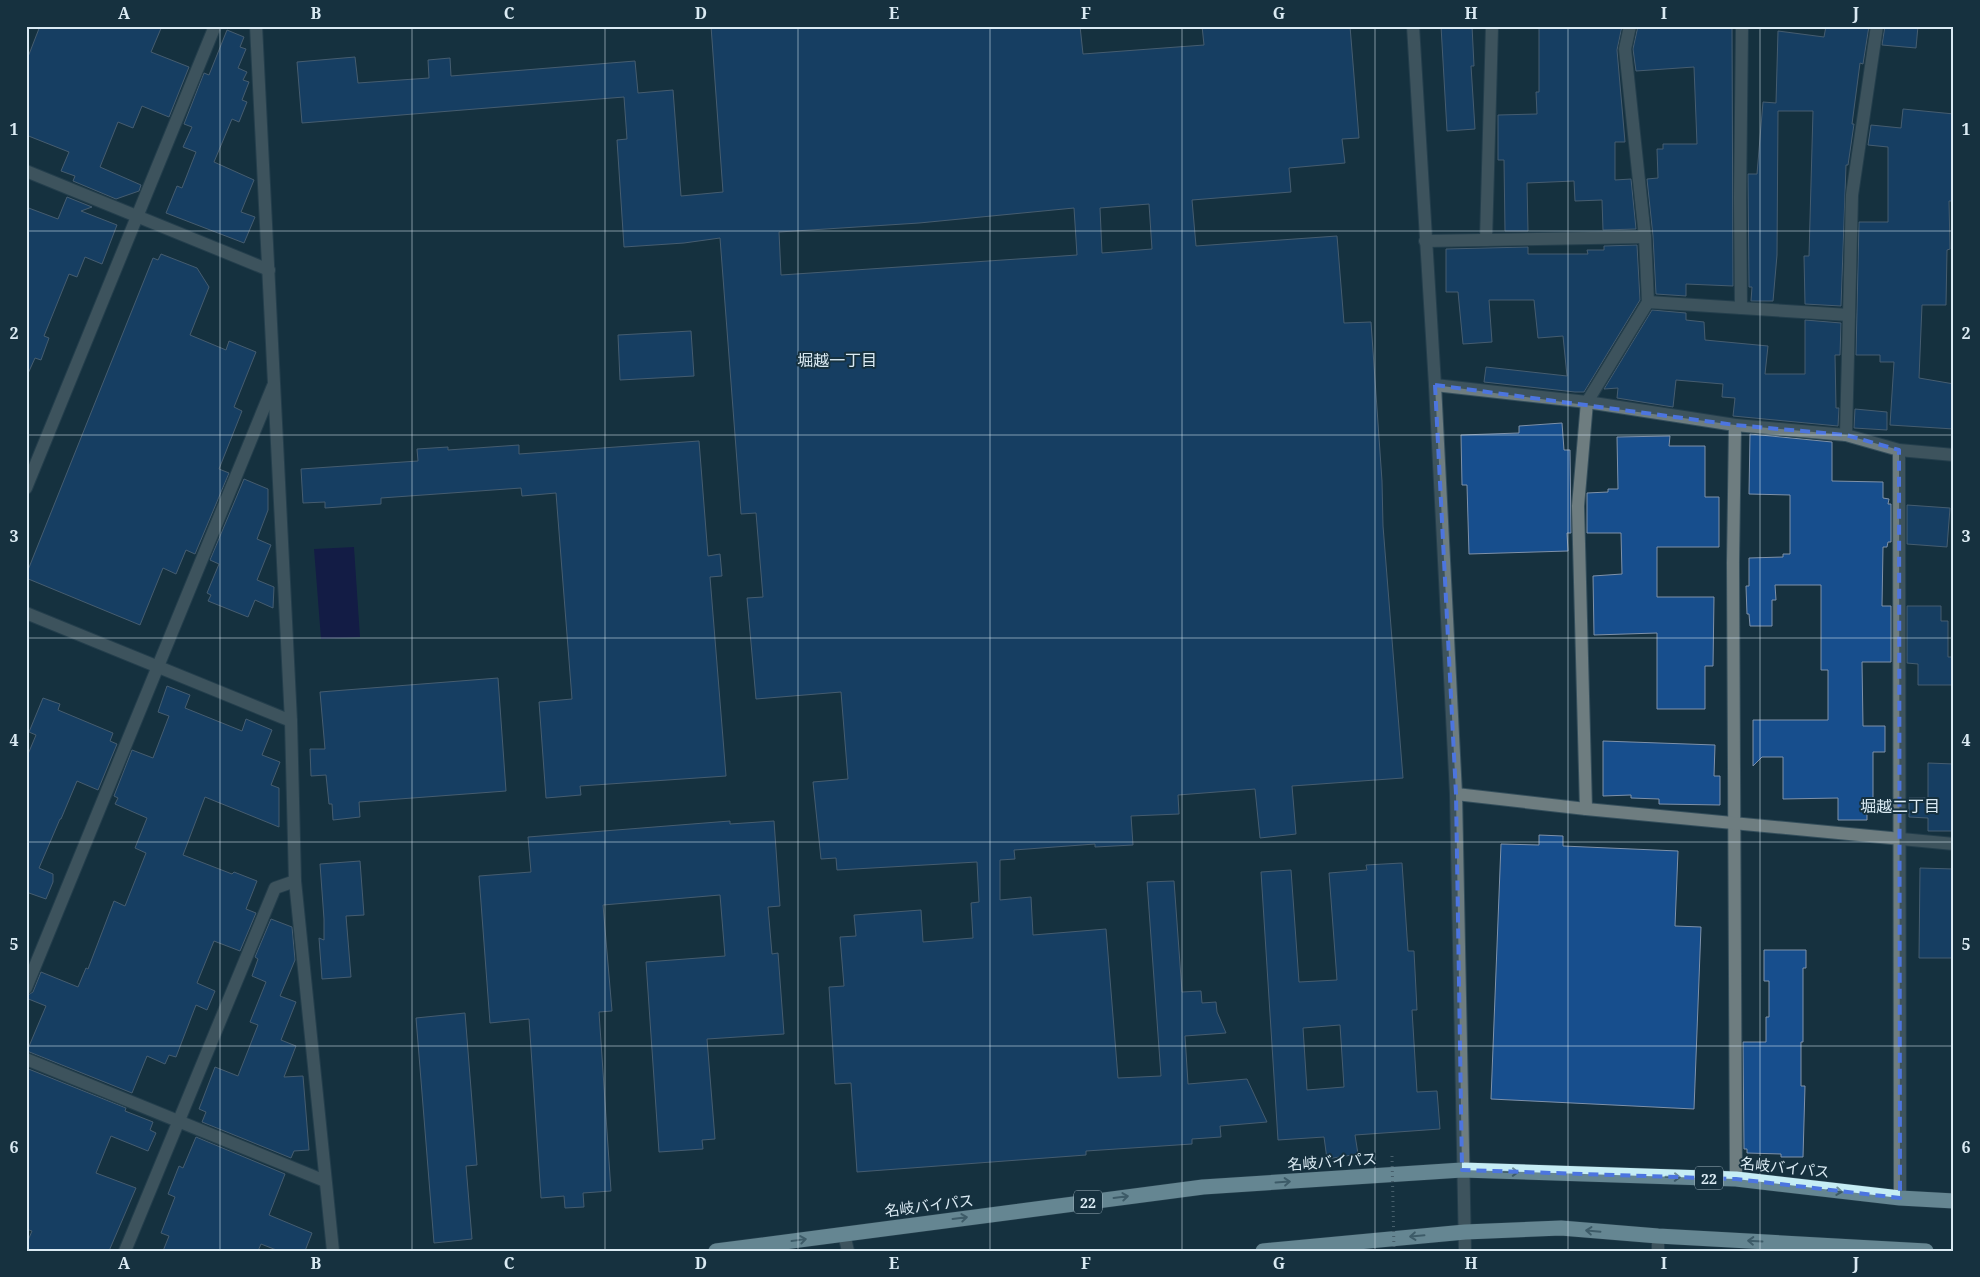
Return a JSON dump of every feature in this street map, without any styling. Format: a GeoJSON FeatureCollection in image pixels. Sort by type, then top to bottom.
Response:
{"type":"FeatureCollection","features":[{"type":"Feature","properties":{"kind":"highway","name":"名岐バイパス"},"geometry":{"type":"LineString","coordinates":[[716,1251],[1203,1187],[1462,1170],[1736,1179],[1900,1198],[1954,1201]]}},
{"type":"Feature","properties":{"kind":"highway"},"geometry":{"type":"LineString","coordinates":[[1263,1251],[1465,1232],[1561,1228],[1658,1244],[1926,1251]]}},
{"type":"Feature","properties":{"kind":"street"},"geometry":{"type":"LineString","coordinates":[[26,488],[215,26]]}},
{"type":"Feature","properties":{"kind":"street"},"geometry":{"type":"LineString","coordinates":[[256,26],[291,721],[294,880],[333,1251]]}},
{"type":"Feature","properties":{"kind":"street"},"geometry":{"type":"LineString","coordinates":[[1413,26],[1435,385],[1456,794],[1465,1251]]}},
{"type":"Feature","properties":{"kind":"street"},"geometry":{"type":"LineString","coordinates":[[1486,240],[1492,26]]}},
{"type":"Feature","properties":{"kind":"street"},"geometry":{"type":"LineString","coordinates":[[1586,809],[1578,506],[1587,402],[1648,302],[1644,237],[1625,49],[1630,26]]}},
{"type":"Feature","properties":{"kind":"street"},"geometry":{"type":"LineString","coordinates":[[1741,308],[1742,26]]}},
{"type":"Feature","properties":{"kind":"street"},"geometry":{"type":"LineString","coordinates":[[1846,435],[1852,195],[1877,26]]}},
{"type":"Feature","properties":{"kind":"street"},"geometry":{"type":"LineString","coordinates":[[26,170],[269,270]]}},
{"type":"Feature","properties":{"kind":"street"},"geometry":{"type":"LineString","coordinates":[[1425,241],[1644,237]]}},
{"type":"Feature","properties":{"kind":"street"},"geometry":{"type":"LineString","coordinates":[[1648,302],[1850,315]]}},
{"type":"Feature","properties":{"kind":"street"},"geometry":{"type":"LineString","coordinates":[[26,988],[275,381]]}},
{"type":"Feature","properties":{"kind":"street"},"geometry":{"type":"LineString","coordinates":[[1435,385],[1587,402],[1734,425],[1846,435],[1899,450],[1954,455]]}},
{"type":"Feature","properties":{"kind":"street"},"geometry":{"type":"LineString","coordinates":[[1734,425],[1736,1179]]}},
{"type":"Feature","properties":{"kind":"street"},"geometry":{"type":"LineString","coordinates":[[1899,450],[1898,839],[1900,1198]]}},
{"type":"Feature","properties":{"kind":"street"},"geometry":{"type":"LineString","coordinates":[[26,613],[291,721]]}},
{"type":"Feature","properties":{"kind":"street"},"geometry":{"type":"LineString","coordinates":[[1456,794],[1586,809],[1954,844]]}},
{"type":"Feature","properties":{"kind":"street"},"geometry":{"type":"LineString","coordinates":[[125,1251],[275,888],[294,880]]}},
{"type":"Feature","properties":{"kind":"street"},"geometry":{"type":"LineString","coordinates":[[26,1059],[325,1181]]}},
{"type":"Feature","properties":{"kind":"street"},"geometry":{"type":"LineString","coordinates":[[844,1234],[848,1251]]}},
{"type":"Feature","properties":{"kind":"path"},"geometry":{"type":"LineString","coordinates":[[1392,1156],[1394,1251]]}},
{"type":"Feature","properties":{"kind":"highlighted area"},"geometry":{"type":"Polygon","coordinates":[[[1435,385],[1735,425],[1846,435],[1899,450],[1900,1198],[1736,1179],[1462,1170],[1456,794],[1435,385]]]}},
{"type":"Feature","properties":{"kind":"shaded area"},"geometry":{"type":"Polygon","coordinates":[[[354,547],[360,637],[321,639],[314,549],[354,547]]]}},
{"type":"Feature","properties":{"kind":"building"},"geometry":{"type":"Polygon","coordinates":[[[40,26],[162,26],[151,52],[189,67],[169,117],[142,106],[133,128],[118,122],[100,167],[141,185],[139,191],[116,199],[73,181],[75,176],[61,171],[69,152],[26,135],[26,62],[40,26]]]}},
{"type":"Feature","properties":{"kind":"building"},"geometry":{"type":"Polygon","coordinates":[[[711,26],[1080,26],[1083,54],[1204,45],[1202,26],[1350,26],[1359,138],[1342,139],[1345,163],[1289,168],[1291,192],[1192,200],[1196,246],[1337,236],[1344,323],[1371,322],[1382,481],[1383,526],[1403,778],[1292,786],[1296,834],[1260,838],[1255,789],[1178,795],[1179,814],[1131,816],[1133,845],[1095,847],[1095,844],[1014,850],[1015,859],[1000,860],[1000,900],[1031,897],[1033,935],[1106,929],[1118,1078],[1161,1076],[1147,882],[1174,881],[1182,992],[1201,991],[1202,1003],[1216,1002],[1217,1012],[1226,1033],[1185,1036],[1188,1084],[1247,1079],[1267,1122],[1220,1126],[1221,1137],[1192,1139],[1192,1144],[1086,1151],[1086,1155],[857,1172],[851,1083],[835,1084],[829,987],[844,986],[840,937],[856,936],[854,915],[921,910],[923,942],[973,938],[971,903],[979,902],[977,862],[837,870],[836,858],[821,859],[813,782],[848,779],[841,692],[756,699],[747,598],[763,597],[756,513],[741,514],[720,238],[684,243],[624,247],[617,140],[627,139],[624,97],[302,123],[297,62],[355,57],[358,83],[429,78],[428,60],[450,58],[451,76],[635,61],[638,93],[673,90],[681,196],[723,192],[711,26]],[[1149,204],[1100,208],[1102,253],[1152,249],[1149,204]],[[1074,208],[919,223],[779,232],[781,275],[1077,255],[1074,208]]]}},
{"type":"Feature","properties":{"kind":"building"},"geometry":{"type":"Polygon","coordinates":[[[1441,26],[1472,26],[1474,66],[1471,66],[1475,129],[1447,131],[1441,26]]]}},
{"type":"Feature","properties":{"kind":"building"},"geometry":{"type":"Polygon","coordinates":[[[1539,26],[1622,26],[1617,50],[1625,142],[1615,142],[1615,180],[1631,179],[1636,229],[1603,230],[1602,200],[1575,201],[1574,181],[1527,183],[1528,231],[1505,231],[1504,160],[1498,160],[1498,115],[1537,114],[1539,26]]]}},
{"type":"Feature","properties":{"kind":"building"},"geometry":{"type":"Polygon","coordinates":[[[1638,26],[1732,26],[1733,286],[1686,284],[1686,296],[1656,294],[1653,236],[1647,179],[1658,178],[1657,149],[1663,149],[1663,144],[1697,144],[1694,67],[1636,71],[1633,49],[1638,26]]]}},
{"type":"Feature","properties":{"kind":"building"},"geometry":{"type":"Polygon","coordinates":[[[1826,26],[1869,26],[1863,64],[1860,63],[1852,124],[1854,124],[1848,165],[1846,165],[1841,306],[1805,304],[1804,256],[1809,256],[1813,111],[1778,111],[1777,255],[1773,301],[1751,301],[1752,287],[1749,287],[1748,174],[1757,174],[1763,102],[1776,103],[1778,31],[1824,37],[1826,26]]]}},
{"type":"Feature","properties":{"kind":"building"},"geometry":{"type":"Polygon","coordinates":[[[1885,26],[1918,26],[1916,48],[1882,45],[1885,26]]]}},
{"type":"Feature","properties":{"kind":"building"},"geometry":{"type":"Polygon","coordinates":[[[227,30],[244,37],[240,47],[246,49],[238,68],[247,72],[243,80],[249,82],[242,100],[247,102],[239,122],[232,119],[214,162],[254,180],[241,212],[255,217],[244,243],[166,213],[177,186],[182,188],[196,152],[183,147],[192,127],[184,124],[204,73],[209,75],[227,30]]]}},
{"type":"Feature","properties":{"kind":"building"},"geometry":{"type":"Polygon","coordinates":[[[1903,109],[1954,114],[1954,201],[1949,201],[1950,249],[1947,250],[1946,305],[1922,305],[1919,378],[1954,384],[1954,429],[1890,425],[1894,362],[1880,362],[1880,355],[1856,355],[1859,222],[1888,222],[1888,147],[1868,145],[1871,125],[1901,128],[1903,109]]]}},
{"type":"Feature","properties":{"kind":"building"},"geometry":{"type":"Polygon","coordinates":[[[67,197],[92,207],[81,211],[117,225],[102,264],[85,257],[77,277],[69,274],[44,336],[49,338],[41,360],[35,358],[26,378],[26,207],[58,219],[67,197]]]}},
{"type":"Feature","properties":{"kind":"building"},"geometry":{"type":"Polygon","coordinates":[[[1637,245],[1640,300],[1584,392],[1484,382],[1486,367],[1567,376],[1563,336],[1538,338],[1534,300],[1489,300],[1492,342],[1463,344],[1458,292],[1446,292],[1446,249],[1528,247],[1528,254],[1588,254],[1587,250],[1604,250],[1604,246],[1637,245]]]}},
{"type":"Feature","properties":{"kind":"building"},"geometry":{"type":"Polygon","coordinates":[[[161,254],[197,268],[209,287],[190,335],[226,350],[229,341],[256,352],[234,407],[242,411],[219,469],[229,473],[195,554],[186,550],[176,574],[163,568],[140,625],[26,578],[26,575],[153,258],[158,260],[161,254]]]}},
{"type":"Feature","properties":{"kind":"building"},"geometry":{"type":"Polygon","coordinates":[[[1652,310],[1686,313],[1686,320],[1704,322],[1705,340],[1768,346],[1765,374],[1805,374],[1805,320],[1841,323],[1840,355],[1835,355],[1836,408],[1839,408],[1838,426],[1733,416],[1735,398],[1722,397],[1723,384],[1676,380],[1673,407],[1617,398],[1618,388],[1604,389],[1652,310]]]}},
{"type":"Feature","properties":{"kind":"building"},"geometry":{"type":"Polygon","coordinates":[[[691,331],[694,376],[620,380],[618,335],[691,331]]]}},
{"type":"Feature","properties":{"kind":"building"},"geometry":{"type":"Polygon","coordinates":[[[1855,409],[1887,412],[1887,430],[1854,428],[1855,409]]]}},
{"type":"Feature","properties":{"kind":"building"},"geometry":{"type":"Polygon","coordinates":[[[1562,423],[1564,450],[1570,450],[1571,533],[1567,533],[1568,551],[1469,554],[1467,485],[1462,485],[1461,435],[1519,433],[1519,426],[1562,423]]]}},
{"type":"Feature","properties":{"kind":"building"},"geometry":{"type":"Polygon","coordinates":[[[1750,434],[1832,442],[1832,481],[1883,482],[1883,498],[1889,499],[1888,504],[1891,504],[1891,542],[1888,542],[1887,547],[1883,547],[1882,606],[1891,606],[1891,662],[1862,662],[1863,726],[1885,726],[1885,752],[1873,752],[1873,812],[1867,812],[1867,820],[1838,820],[1838,798],[1783,799],[1783,757],[1762,757],[1753,766],[1753,720],[1828,720],[1828,670],[1821,670],[1821,585],[1775,585],[1776,600],[1772,600],[1772,626],[1750,626],[1749,614],[1747,614],[1746,586],[1749,586],[1749,558],[1783,557],[1783,554],[1790,554],[1790,495],[1749,494],[1750,434]]]}},
{"type":"Feature","properties":{"kind":"building"},"geometry":{"type":"Polygon","coordinates":[[[1670,436],[1669,446],[1705,446],[1705,497],[1719,497],[1719,547],[1657,547],[1657,597],[1714,597],[1713,666],[1705,666],[1705,709],[1657,709],[1657,633],[1594,635],[1593,576],[1622,574],[1621,533],[1587,533],[1587,493],[1608,492],[1608,489],[1618,489],[1617,437],[1670,436]]]}},
{"type":"Feature","properties":{"kind":"building"},"geometry":{"type":"Polygon","coordinates":[[[699,441],[708,556],[720,554],[722,576],[710,577],[726,776],[580,786],[581,795],[546,798],[539,702],[572,699],[556,493],[522,496],[521,488],[381,498],[381,504],[325,508],[325,502],[303,503],[301,469],[418,461],[417,449],[448,447],[448,450],[519,445],[519,454],[699,441]]]}},
{"type":"Feature","properties":{"kind":"building"},"geometry":{"type":"Polygon","coordinates":[[[244,479],[268,489],[268,510],[257,539],[271,545],[257,580],[274,587],[273,608],[255,600],[248,617],[208,601],[211,595],[207,593],[219,564],[210,560],[244,479]]]}},
{"type":"Feature","properties":{"kind":"building"},"geometry":{"type":"Polygon","coordinates":[[[1907,505],[1950,508],[1947,547],[1907,544],[1907,505]]]}},
{"type":"Feature","properties":{"kind":"building"},"geometry":{"type":"Polygon","coordinates":[[[1907,606],[1941,606],[1941,621],[1948,621],[1948,657],[1954,657],[1954,685],[1918,685],[1918,664],[1907,663],[1907,606]]]}},
{"type":"Feature","properties":{"kind":"building"},"geometry":{"type":"Polygon","coordinates":[[[498,678],[506,791],[359,802],[360,817],[333,820],[326,775],[311,776],[310,749],[325,749],[320,692],[498,678]]]}},
{"type":"Feature","properties":{"kind":"building"},"geometry":{"type":"Polygon","coordinates":[[[167,686],[190,695],[185,708],[242,731],[246,719],[272,730],[262,755],[280,762],[271,785],[279,788],[279,827],[205,797],[183,855],[232,874],[234,872],[257,881],[246,909],[256,913],[240,951],[214,941],[197,983],[215,991],[207,1010],[196,1005],[176,1057],[169,1055],[165,1064],[147,1056],[132,1093],[27,1051],[46,1006],[26,998],[26,996],[33,992],[41,972],[78,987],[86,968],[88,969],[114,901],[125,906],[146,853],[135,848],[147,818],[115,804],[118,798],[114,796],[132,750],[153,758],[169,716],[158,712],[167,686]]]}},
{"type":"Feature","properties":{"kind":"building"},"geometry":{"type":"Polygon","coordinates":[[[43,698],[60,704],[58,710],[113,733],[110,741],[117,744],[98,790],[77,781],[39,868],[53,874],[53,882],[46,899],[29,893],[26,898],[26,759],[36,735],[29,732],[43,698]]]}},
{"type":"Feature","properties":{"kind":"building"},"geometry":{"type":"Polygon","coordinates":[[[1603,741],[1715,745],[1714,776],[1720,776],[1720,805],[1659,804],[1659,799],[1631,798],[1631,795],[1603,796],[1603,741]]]}},
{"type":"Feature","properties":{"kind":"building"},"geometry":{"type":"Polygon","coordinates":[[[1928,763],[1954,764],[1954,831],[1928,831],[1928,818],[1909,817],[1909,798],[1928,798],[1928,763]]]}},
{"type":"Feature","properties":{"kind":"building"},"geometry":{"type":"Polygon","coordinates":[[[730,821],[730,824],[774,821],[780,906],[768,907],[772,954],[778,953],[784,1034],[707,1039],[715,1139],[702,1140],[703,1149],[659,1152],[646,962],[725,956],[720,895],[603,905],[612,1011],[599,1012],[611,1191],[583,1193],[584,1207],[565,1208],[564,1196],[541,1198],[529,1019],[490,1023],[479,876],[531,872],[528,837],[730,821]]]}},
{"type":"Feature","properties":{"kind":"building"},"geometry":{"type":"Polygon","coordinates":[[[1539,835],[1563,836],[1563,846],[1678,851],[1675,926],[1701,927],[1694,1109],[1491,1099],[1501,844],[1539,845],[1539,835]]]}},
{"type":"Feature","properties":{"kind":"building"},"geometry":{"type":"Polygon","coordinates":[[[360,861],[364,915],[346,916],[351,977],[322,979],[319,938],[324,940],[324,919],[320,864],[360,861]]]}},
{"type":"Feature","properties":{"kind":"building"},"geometry":{"type":"Polygon","coordinates":[[[1402,863],[1408,951],[1414,951],[1417,1010],[1412,1010],[1417,1092],[1437,1091],[1440,1129],[1355,1135],[1358,1154],[1327,1159],[1324,1137],[1278,1140],[1261,872],[1291,870],[1299,982],[1337,980],[1329,873],[1367,870],[1366,865],[1402,863]],[[1340,1025],[1303,1028],[1307,1090],[1344,1087],[1340,1025]]]}},
{"type":"Feature","properties":{"kind":"building"},"geometry":{"type":"Polygon","coordinates":[[[1920,868],[1954,869],[1954,958],[1919,958],[1920,868]]]}},
{"type":"Feature","properties":{"kind":"building"},"geometry":{"type":"Polygon","coordinates":[[[271,919],[292,927],[295,960],[280,996],[296,1002],[281,1040],[296,1046],[284,1077],[303,1076],[309,1150],[294,1151],[291,1158],[202,1122],[206,1112],[199,1109],[215,1067],[238,1076],[258,1025],[250,1022],[266,982],[252,976],[258,959],[255,957],[271,919]]]}},
{"type":"Feature","properties":{"kind":"building"},"geometry":{"type":"Polygon","coordinates":[[[1764,950],[1806,950],[1806,968],[1803,968],[1803,1042],[1801,1042],[1801,1086],[1805,1086],[1803,1157],[1781,1157],[1781,1154],[1747,1153],[1747,1149],[1744,1149],[1743,1042],[1766,1042],[1766,1017],[1769,1017],[1769,981],[1764,981],[1764,950]]]}},
{"type":"Feature","properties":{"kind":"building"},"geometry":{"type":"Polygon","coordinates":[[[465,1013],[477,1165],[466,1166],[472,1239],[434,1243],[416,1018],[465,1013]]]}},
{"type":"Feature","properties":{"kind":"building"},"geometry":{"type":"Polygon","coordinates":[[[26,1068],[126,1108],[125,1111],[153,1122],[150,1130],[156,1133],[148,1151],[111,1136],[96,1173],[136,1188],[109,1251],[26,1251],[26,1245],[32,1231],[26,1229],[26,1068]]]}},
{"type":"Feature","properties":{"kind":"building"},"geometry":{"type":"Polygon","coordinates":[[[196,1137],[285,1174],[269,1215],[312,1233],[305,1251],[279,1251],[261,1244],[258,1251],[163,1251],[169,1236],[161,1233],[175,1197],[168,1194],[179,1166],[183,1168],[196,1137]]]}},
{"type":"Feature","properties":{"kind":"district","name":"堀越一丁目"},"geometry":{"type":"Point","coordinates":[837,360]}},
{"type":"Feature","properties":{"kind":"district","name":"堀越二丁目"},"geometry":{"type":"Point","coordinates":[1900,806]}}]}
